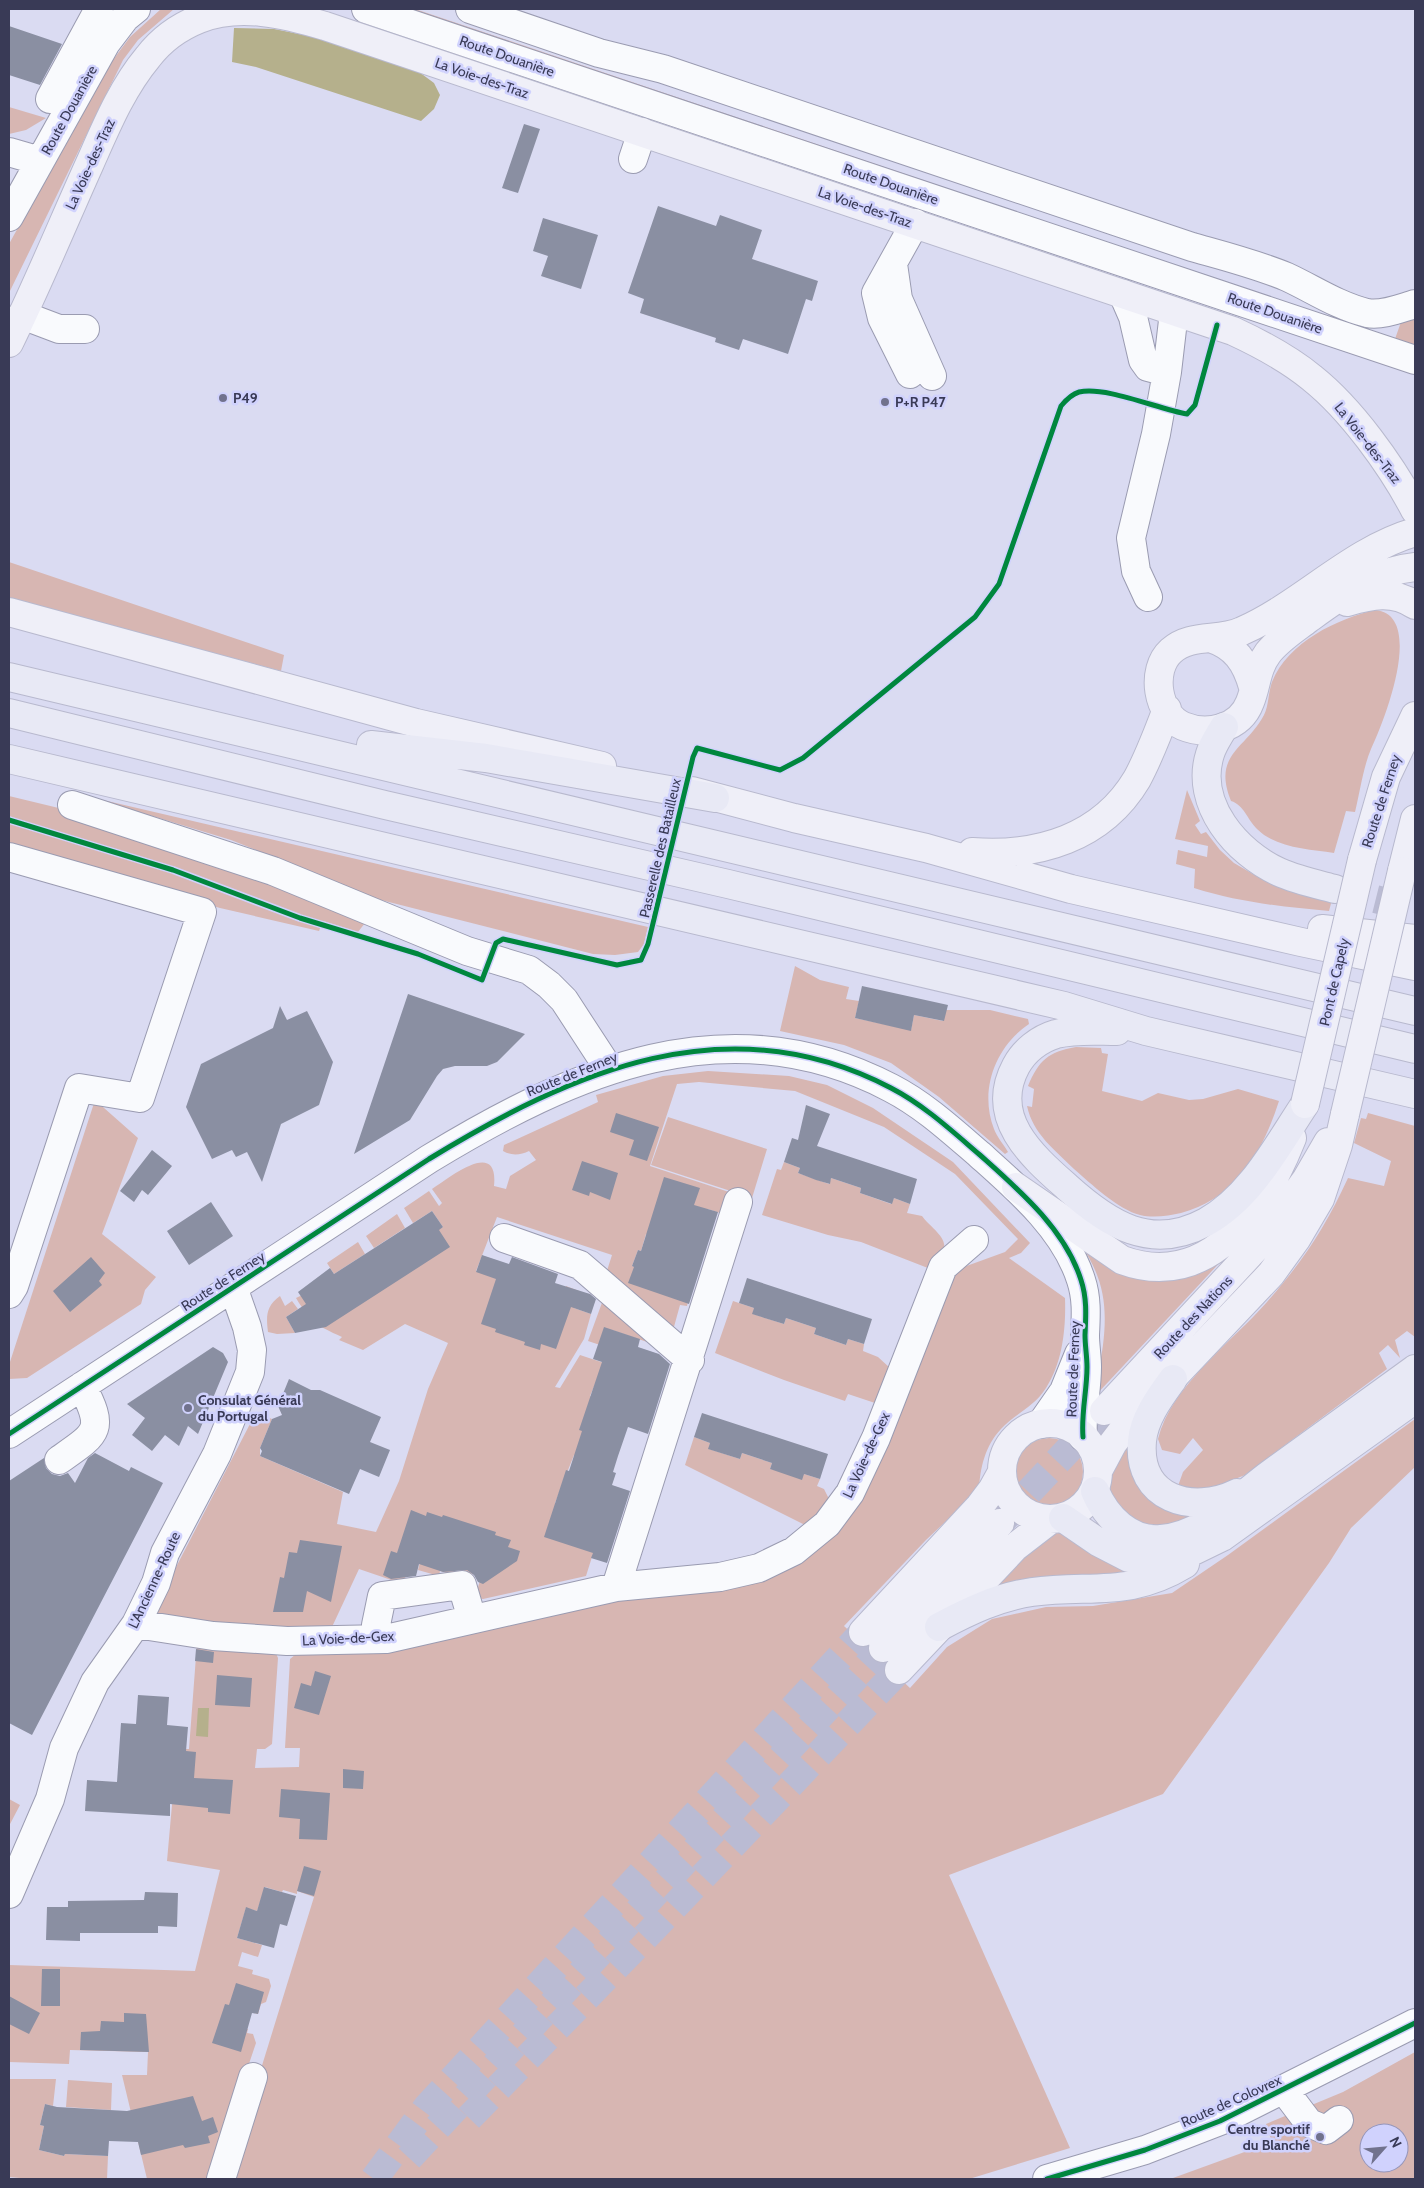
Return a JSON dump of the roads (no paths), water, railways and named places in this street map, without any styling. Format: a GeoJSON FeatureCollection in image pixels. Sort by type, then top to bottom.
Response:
{"type":"FeatureCollection","features":[{"type":"Feature","properties":{"kind":"highway"},"geometry":{"type":"LineString","coordinates":[[9,677],[1415,1011]]}},
{"type":"Feature","properties":{"kind":"highway"},"geometry":{"type":"LineString","coordinates":[[9,712],[375,803],[738,887],[1415,1049]]}},
{"type":"Feature","properties":{"kind":"highway"},"geometry":{"type":"LineString","coordinates":[[221,726],[486,758],[715,798]]}},
{"type":"Feature","properties":{"kind":"highway"},"geometry":{"type":"LineString","coordinates":[[1224,727],[1210,753],[1206,776],[1210,800],[1223,826],[1242,848],[1266,866],[1288,876],[1335,889]]}},
{"type":"Feature","properties":{"kind":"highway"},"geometry":{"type":"LineString","coordinates":[[9,759],[1064,1006],[1146,1031],[1411,1094]]}},
{"type":"Feature","properties":{"kind":"highway"},"geometry":{"type":"LineString","coordinates":[[9,774],[82,777]]}},
{"type":"Feature","properties":{"kind":"highway"},"geometry":{"type":"LineString","coordinates":[[1146,1031],[1077,1031],[1047,1037],[1024,1054],[1015,1067],[1009,1084],[1008,1110],[1014,1128],[1023,1143],[1044,1167],[1084,1202],[1116,1224],[1140,1232],[1164,1235],[1186,1230],[1214,1217],[1246,1189],[1305,1104]]}},
{"type":"Feature","properties":{"kind":"highway"},"geometry":{"type":"LineString","coordinates":[[1096,1481],[1102,1505],[1120,1526],[1138,1536],[1162,1540],[1185,1533],[1203,1524],[1415,1369]]}},
{"type":"Feature","properties":{"kind":"highway"},"geometry":{"type":"LineString","coordinates":[[1173,1379],[1149,1417],[1142,1440],[1143,1462],[1155,1485],[1175,1500],[1185,1503],[1198,1503],[1226,1498],[1262,1480]]}},
{"type":"Feature","properties":{"kind":"highway"},"geometry":{"type":"LineString","coordinates":[[939,1627],[970,1611],[1010,1596],[1047,1591],[1118,1588],[1141,1585],[1171,1573],[1192,1560],[1207,1546],[1245,1522],[1415,1399]]}},
{"type":"Feature","properties":{"kind":"highway"},"geometry":{"type":"LineString","coordinates":[[1056,1519],[1110,1549],[1136,1560],[1152,1562],[1173,1559],[1207,1546]]}},
{"type":"Feature","properties":{"kind":"main road","name":"La Voie-des-Traz"},"geometry":{"type":"LineString","coordinates":[[9,343],[97,147],[130,83],[147,57],[167,38],[186,24],[210,15],[234,11],[258,12],[299,18],[1217,325],[1251,339],[1313,378],[1350,415],[1410,500]]}},
{"type":"Feature","properties":{"kind":"main road"},"geometry":{"type":"LineString","coordinates":[[1410,500],[1406,514],[1406,536],[1359,558],[1271,616],[1241,632],[1197,639],[1182,644],[1170,652],[1161,665],[1158,678],[1159,689],[1167,709],[1180,724],[1194,730],[1208,731],[1224,727],[1245,710],[1250,703],[1256,673],[1268,653],[1288,634],[1345,592],[1372,578],[1415,567]]}},
{"type":"Feature","properties":{"kind":"main road"},"geometry":{"type":"LineString","coordinates":[[1313,616],[1356,600],[1379,595],[1395,595],[1415,605]]}},
{"type":"Feature","properties":{"kind":"main road"},"geometry":{"type":"LineString","coordinates":[[9,612],[406,721],[638,775],[715,798],[926,848],[1036,880],[1178,914],[1415,966]]}},
{"type":"Feature","properties":{"kind":"main road"},"geometry":{"type":"LineString","coordinates":[[1210,638],[1227,644],[1242,659],[1253,687]]}},
{"type":"Feature","properties":{"kind":"main road"},"geometry":{"type":"LineString","coordinates":[[926,848],[982,853],[1015,852],[1060,843],[1087,830],[1109,814],[1129,791],[1145,763],[1167,709]]}},
{"type":"Feature","properties":{"kind":"main road","name":"Route de Ferney"},"geometry":{"type":"LineString","coordinates":[[1362,860],[1386,777],[1415,716]]}},
{"type":"Feature","properties":{"kind":"main road"},"geometry":{"type":"LineString","coordinates":[[899,1670],[1015,1547],[1056,1519],[1083,1506],[1113,1443],[1123,1430],[1271,1274],[1307,1223],[1320,1199],[1331,1170],[1415,819]]}},
{"type":"Feature","properties":{"kind":"main road","name":"Pont de Capely"},"geometry":{"type":"LineString","coordinates":[[1305,1104],[1362,860]]}},
{"type":"Feature","properties":{"kind":"main road"},"geometry":{"type":"LineString","coordinates":[[1178,914],[1415,939]]}},
{"type":"Feature","properties":{"kind":"main road"},"geometry":{"type":"LineString","coordinates":[[1016,1187],[1122,1260],[1141,1267],[1175,1267],[1190,1263],[1209,1254],[1251,1215],[1268,1189],[1286,1152],[1305,1104]]}},
{"type":"Feature","properties":{"kind":"main road","name":"Route des Nations"},"geometry":{"type":"LineString","coordinates":[[1277,1219],[1290,1189],[1297,1162],[1305,1104]]}},
{"type":"Feature","properties":{"kind":"main road","name":"Route des Nations"},"geometry":{"type":"LineString","coordinates":[[1104,1411],[1243,1264],[1262,1241],[1306,1180],[1345,1114]]}},
{"type":"Feature","properties":{"kind":"main road"},"geometry":{"type":"LineString","coordinates":[[1000,1523],[873,1640],[992,1490],[1002,1472],[1004,1458],[1017,1436],[1028,1428],[1041,1424],[1066,1426],[1083,1436],[1095,1454],[1096,1481]]}},
{"type":"Feature","properties":{"kind":"main road"},"geometry":{"type":"LineString","coordinates":[[1002,1472],[1009,1496],[1016,1505],[1026,1513],[1056,1519]]}},
{"type":"Feature","properties":{"kind":"street"},"geometry":{"type":"LineString","coordinates":[[50,99],[99,9]]}},
{"type":"Feature","properties":{"kind":"street","name":"Route Douanière"},"geometry":{"type":"LineString","coordinates":[[9,216],[106,43],[125,18],[136,9]]}},
{"type":"Feature","properties":{"kind":"street","name":"Route Douanière"},"geometry":{"type":"LineString","coordinates":[[366,9],[1415,360]]}},
{"type":"Feature","properties":{"kind":"street"},"geometry":{"type":"LineString","coordinates":[[470,9],[600,53],[663,69],[1192,247],[1258,266],[1288,278],[1330,300],[1368,313],[1391,311],[1415,304]]}},
{"type":"Feature","properties":{"kind":"street"},"geometry":{"type":"LineString","coordinates":[[633,159],[642,132]]}},
{"type":"Feature","properties":{"kind":"street"},"geometry":{"type":"LineString","coordinates":[[9,152],[40,161]]}},
{"type":"Feature","properties":{"kind":"street"},"geometry":{"type":"LineString","coordinates":[[893,264],[898,299],[921,375],[882,318],[876,293],[915,224]]}},
{"type":"Feature","properties":{"kind":"street"},"geometry":{"type":"LineString","coordinates":[[1123,294],[1133,317],[1143,360],[1148,367],[1167,372]]}},
{"type":"Feature","properties":{"kind":"street"},"geometry":{"type":"LineString","coordinates":[[1148,597],[1136,571],[1131,538],[1158,425],[1174,312]]}},
{"type":"Feature","properties":{"kind":"street"},"geometry":{"type":"LineString","coordinates":[[22,315],[59,329],[84,328]]}},
{"type":"Feature","properties":{"kind":"street"},"geometry":{"type":"LineString","coordinates":[[72,805],[274,871],[467,951],[529,970],[550,985],[564,1000],[609,1069]]}},
{"type":"Feature","properties":{"kind":"street"},"geometry":{"type":"LineString","coordinates":[[9,857],[202,912],[140,1098],[79,1088],[44,1189],[14,1286],[9,1294]]}},
{"type":"Feature","properties":{"kind":"street","name":"Route de Ferney"},"geometry":{"type":"LineString","coordinates":[[9,1434],[465,1137],[532,1101],[609,1069],[666,1055],[710,1051],[756,1051],[822,1061],[876,1081],[903,1095],[955,1133],[1016,1187],[1057,1236],[1076,1267],[1086,1300],[1085,1336],[1087,1368],[1082,1406],[1083,1436]]}},
{"type":"Feature","properties":{"kind":"street"},"geometry":{"type":"LineString","coordinates":[[616,1587],[690,1360],[738,1202]]}},
{"type":"Feature","properties":{"kind":"street"},"geometry":{"type":"LineString","coordinates":[[504,1238],[580,1265],[690,1360]]}},
{"type":"Feature","properties":{"kind":"street","name":"La Voie-de-Gex"},"geometry":{"type":"LineString","coordinates":[[136,1624],[213,1636],[287,1641],[377,1639],[616,1587],[720,1577],[758,1568],[794,1551],[827,1524],[850,1493],[876,1438],[942,1267],[974,1240]]}},
{"type":"Feature","properties":{"kind":"street","name":"L'Ancienne-Route"},"geometry":{"type":"LineString","coordinates":[[9,1894],[50,1799],[64,1748],[95,1682],[136,1624],[156,1583],[165,1553],[217,1454],[250,1372],[252,1350],[247,1327],[233,1287]]}},
{"type":"Feature","properties":{"kind":"street","name":"Route de Ferney"},"geometry":{"type":"LineString","coordinates":[[1041,1424],[1064,1391],[1085,1336]]}},
{"type":"Feature","properties":{"kind":"street"},"geometry":{"type":"LineString","coordinates":[[60,1460],[95,1431],[97,1419],[82,1386]]}},
{"type":"Feature","properties":{"kind":"street"},"geometry":{"type":"LineString","coordinates":[[377,1639],[376,1625],[382,1596],[462,1585],[472,1619]]}},
{"type":"Feature","properties":{"kind":"street","name":"Route de Colovrex"},"geometry":{"type":"LineString","coordinates":[[1047,2179],[1153,2147],[1220,2121],[1415,2023]]}},
{"type":"Feature","properties":{"kind":"street"},"geometry":{"type":"LineString","coordinates":[[221,2179],[253,2078]]}},
{"type":"Feature","properties":{"kind":"street"},"geometry":{"type":"LineString","coordinates":[[1284,2090],[1309,2123],[1326,2130],[1339,2120]]}},
{"type":"Feature","properties":{"kind":"tunnel"},"geometry":{"type":"LineString","coordinates":[[1335,889],[1415,909]]}},
{"type":"Feature","properties":{"kind":"tunnel"},"geometry":{"type":"LineString","coordinates":[[1000,1523],[1098,1418]]}},
{"type":"Feature","properties":{"kind":"tunnel"},"geometry":{"type":"LineString","coordinates":[[374,2179],[427,2107],[863,1632]]}},
{"type":"Feature","properties":{"kind":"tunnel"},"geometry":{"type":"LineString","coordinates":[[409,2158],[883,1648]]}},
{"type":"Feature","properties":{"kind":"tunnel"},"geometry":{"type":"LineString","coordinates":[[469,2118],[653,1929],[899,1670]]}},
{"type":"Feature","properties":{"kind":"place","name":"P49"},"geometry":{"type":"Point","coordinates":[223,398]}},
{"type":"Feature","properties":{"kind":"place","name":"P+R P47"},"geometry":{"type":"Point","coordinates":[885,402]}},
{"type":"Feature","properties":{"kind":"place","name":"Consulat Général du Portugal"},"geometry":{"type":"Point","coordinates":[188,1408]}},
{"type":"Feature","properties":{"kind":"place","name":"Centre sportif du Blanché"},"geometry":{"type":"Point","coordinates":[1320,2137]}}]}
